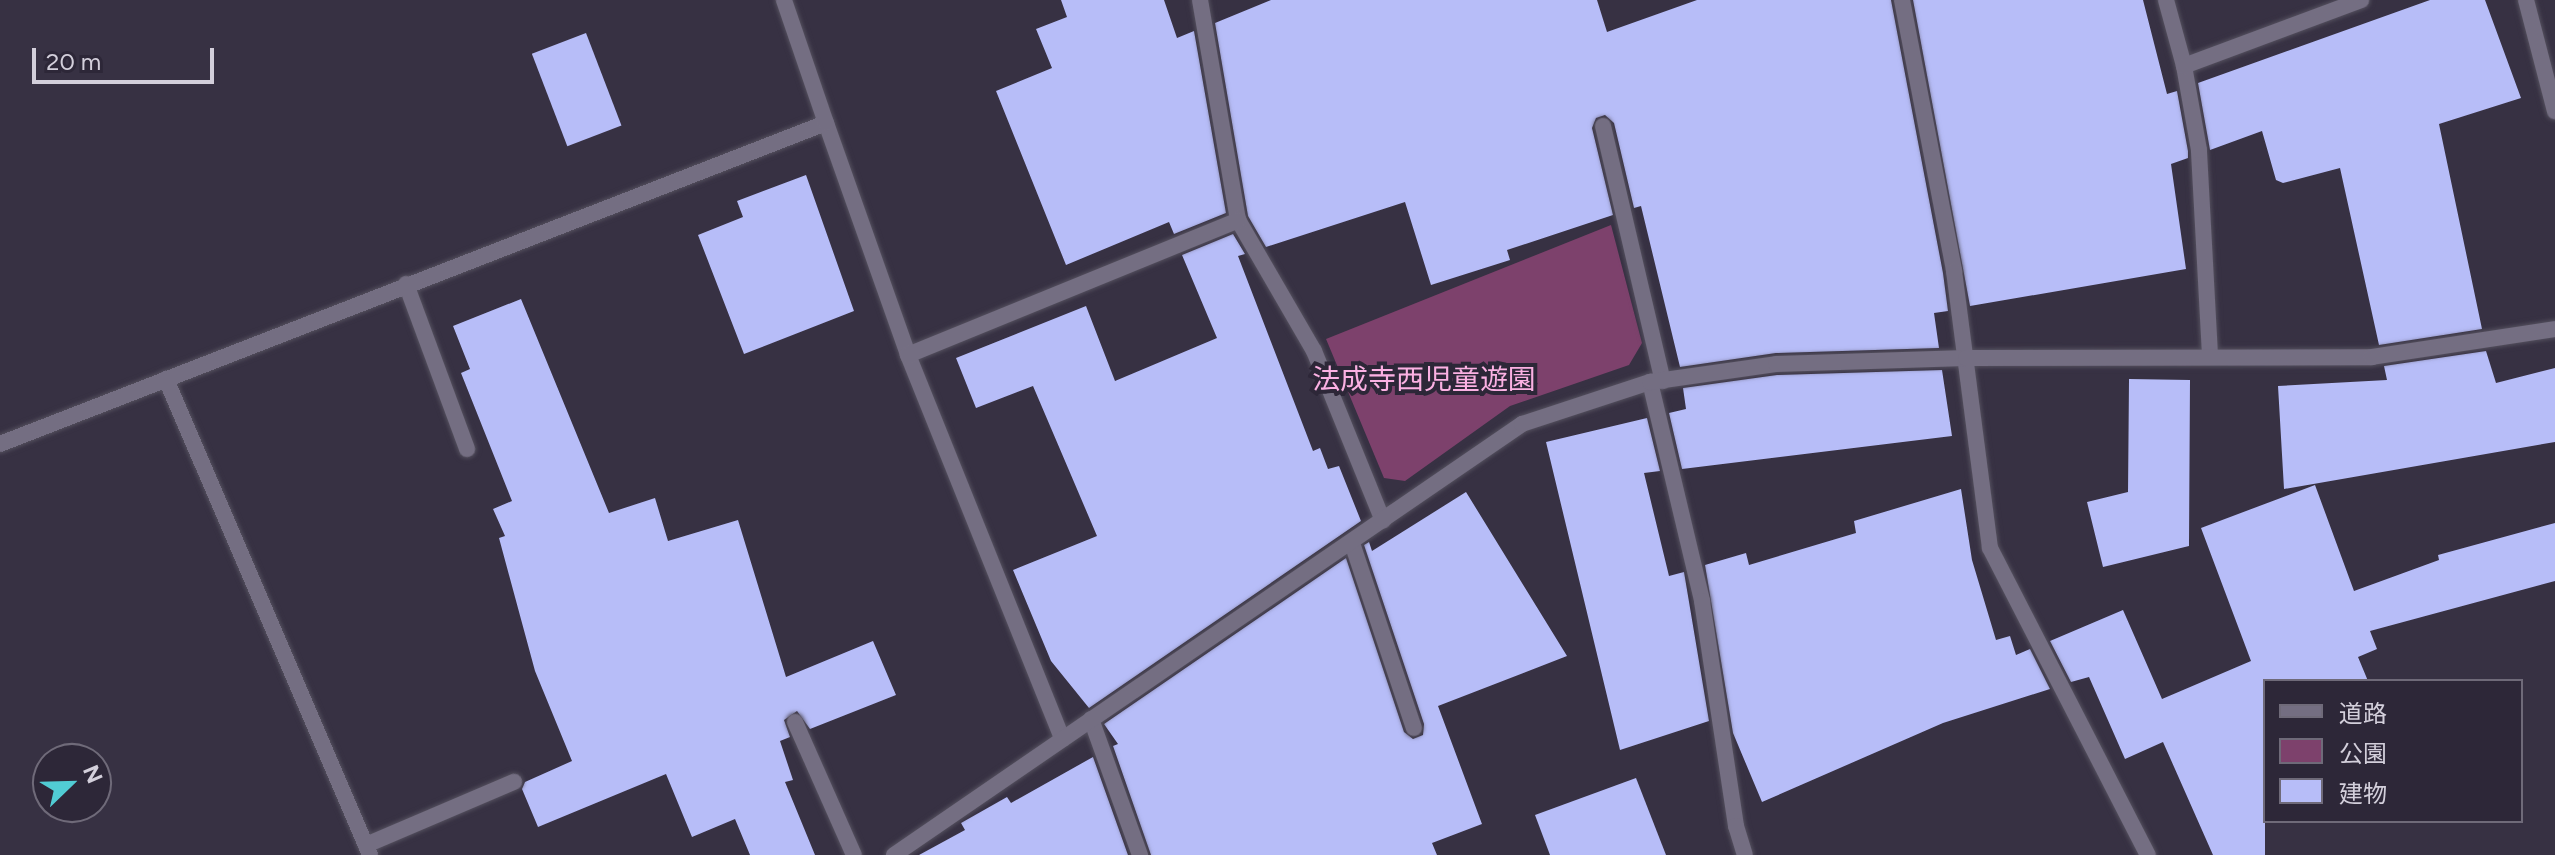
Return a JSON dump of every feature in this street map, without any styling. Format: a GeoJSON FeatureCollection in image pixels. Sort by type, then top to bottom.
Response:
{"type":"FeatureCollection","features":[{"type":"Feature","properties":{"kind":"street"},"geometry":{"type":"LineString","coordinates":[[784,0],[908,355],[1062,739]]}},
{"type":"Feature","properties":{"kind":"street"},"geometry":{"type":"LineString","coordinates":[[1902,0],[1966,358],[1990,548],[2148,855]]}},
{"type":"Feature","properties":{"kind":"street"},"geometry":{"type":"LineString","coordinates":[[2166,0],[2184,66],[2199,150],[2210,355]]}},
{"type":"Feature","properties":{"kind":"street"},"geometry":{"type":"LineString","coordinates":[[2184,66],[2361,0]]}},
{"type":"Feature","properties":{"kind":"street"},"geometry":{"type":"LineString","coordinates":[[2526,0],[2555,111]]}},
{"type":"Feature","properties":{"kind":"street"},"geometry":{"type":"LineString","coordinates":[[1202,1],[1238,220],[1314,351],[1383,521]]}},
{"type":"Feature","properties":{"kind":"street"},"geometry":{"type":"LineString","coordinates":[[0,444],[826,123]]}},
{"type":"Feature","properties":{"kind":"street"},"geometry":{"type":"LineString","coordinates":[[1603,126],[1702,601],[1736,826],[1745,855]]}},
{"type":"Feature","properties":{"kind":"street"},"geometry":{"type":"LineString","coordinates":[[908,355],[1238,220]]}},
{"type":"Feature","properties":{"kind":"street"},"geometry":{"type":"LineString","coordinates":[[406,284],[467,449]]}},
{"type":"Feature","properties":{"kind":"street"},"geometry":{"type":"LineString","coordinates":[[894,855],[1522,424],[1656,382],[1776,364],[2210,355],[2372,357],[2555,329]]}},
{"type":"Feature","properties":{"kind":"street"},"geometry":{"type":"LineString","coordinates":[[166,379],[368,850],[514,782]]}},
{"type":"Feature","properties":{"kind":"street"},"geometry":{"type":"LineString","coordinates":[[1352,543],[1414,728]]}},
{"type":"Feature","properties":{"kind":"street"},"geometry":{"type":"LineString","coordinates":[[1091,719],[1140,855]]}},
{"type":"Feature","properties":{"kind":"street"},"geometry":{"type":"LineString","coordinates":[[795,722],[854,855]]}},
{"type":"Feature","properties":{"kind":"green space","name":"法成寺西児童遊園"},"geometry":{"type":"Polygon","coordinates":[[[1611,225],[1642,343],[1629,365],[1510,406],[1405,481],[1384,478],[1326,339],[1611,225]]]}},
{"type":"Feature","properties":{"kind":"building"},"geometry":{"type":"Polygon","coordinates":[[[1061,0],[1164,0],[1177,38],[1194,31],[1226,213],[1174,234],[1169,222],[1066,265],[996,91],[1052,68],[1036,29],[1067,17],[1061,0]]]}},
{"type":"Feature","properties":{"kind":"building"},"geometry":{"type":"Polygon","coordinates":[[[1271,0],[1597,0],[1607,32],[1697,0],[1891,0],[1943,273],[1948,311],[1934,313],[1939,348],[1776,353],[1680,367],[1641,206],[1634,208],[1614,123],[1605,115],[1596,118],[1592,128],[1613,215],[1507,250],[1510,260],[1431,285],[1405,202],[1266,247],[1248,216],[1215,23],[1271,0]]]}},
{"type":"Feature","properties":{"kind":"building"},"geometry":{"type":"Polygon","coordinates":[[[1913,0],[2143,0],[2167,94],[2177,91],[2188,151],[2188,158],[2171,164],[2186,269],[1970,306],[1913,0]]]}},
{"type":"Feature","properties":{"kind":"building"},"geometry":{"type":"Polygon","coordinates":[[[2430,0],[2485,0],[2521,98],[2439,124],[2482,329],[2379,345],[2340,168],[2283,183],[2276,180],[2262,131],[2210,150],[2198,83],[2430,0]]]}},
{"type":"Feature","properties":{"kind":"building"},"geometry":{"type":"Polygon","coordinates":[[[586,33],[621,125],[567,146],[532,54],[586,33]]]}},
{"type":"Feature","properties":{"kind":"building"},"geometry":{"type":"Polygon","coordinates":[[[806,175],[854,311],[744,354],[698,235],[743,217],[737,201],[806,175]]]}},
{"type":"Feature","properties":{"kind":"building"},"geometry":{"type":"Polygon","coordinates":[[[1233,234],[1245,254],[1238,256],[1313,451],[1320,448],[1328,469],[1339,466],[1361,521],[1089,708],[1051,661],[1013,570],[1097,536],[1033,386],[976,408],[956,358],[1086,306],[1115,381],[1217,338],[1182,255],[1233,234]]]}},
{"type":"Feature","properties":{"kind":"building"},"geometry":{"type":"Polygon","coordinates":[[[521,299],[609,513],[655,498],[668,541],[738,520],[786,677],[873,641],[896,695],[810,729],[797,711],[784,720],[790,737],[780,741],[793,780],[785,782],[815,855],[750,855],[735,819],[692,837],[666,774],[538,827],[522,789],[525,782],[572,761],[535,671],[499,538],[505,536],[493,509],[512,501],[461,373],[470,369],[453,326],[521,299]]]}},
{"type":"Feature","properties":{"kind":"building"},"geometry":{"type":"Polygon","coordinates":[[[2486,351],[2496,383],[2555,368],[2555,442],[2284,489],[2278,386],[2387,380],[2384,366],[2486,351]]]}},
{"type":"Feature","properties":{"kind":"building"},"geometry":{"type":"Polygon","coordinates":[[[1942,370],[1952,436],[1682,469],[1669,413],[1686,409],[1683,388],[1777,375],[1942,370]]]}},
{"type":"Feature","properties":{"kind":"building"},"geometry":{"type":"Polygon","coordinates":[[[2129,379],[2190,380],[2189,546],[2103,567],[2087,502],[2128,492],[2129,379]]]}},
{"type":"Feature","properties":{"kind":"building"},"geometry":{"type":"Polygon","coordinates":[[[1647,418],[1660,471],[1644,473],[1669,576],[1684,572],[1709,721],[1620,750],[1546,442],[1647,418]]]}},
{"type":"Feature","properties":{"kind":"building"},"geometry":{"type":"Polygon","coordinates":[[[2315,485],[2354,591],[2439,560],[2438,555],[2555,523],[2555,581],[2370,631],[2377,649],[2358,657],[2367,679],[2263,679],[2265,855],[2213,855],[2163,742],[2125,759],[2089,677],[2071,682],[2050,641],[2123,610],[2162,699],[2251,661],[2201,528],[2315,485]]]}},
{"type":"Feature","properties":{"kind":"building"},"geometry":{"type":"Polygon","coordinates":[[[1961,489],[1972,560],[1996,640],[2010,636],[2016,655],[2030,649],[2050,689],[1943,723],[1762,802],[1733,733],[1705,565],[1746,553],[1749,565],[1856,533],[1854,521],[1961,489]]]}},
{"type":"Feature","properties":{"kind":"building"},"geometry":{"type":"Polygon","coordinates":[[[1466,492],[1567,656],[1438,706],[1482,824],[1432,843],[1437,855],[1151,855],[1113,746],[1118,744],[1104,724],[1346,558],[1404,732],[1413,739],[1423,735],[1424,724],[1364,545],[1369,542],[1372,551],[1466,492]]]}},
{"type":"Feature","properties":{"kind":"building"},"geometry":{"type":"Polygon","coordinates":[[[1093,757],[1128,855],[919,855],[965,830],[961,823],[1007,797],[1011,803],[1093,757]]]}},
{"type":"Feature","properties":{"kind":"building"},"geometry":{"type":"Polygon","coordinates":[[[1636,778],[1666,855],[1550,855],[1535,815],[1636,778]]]}}]}
